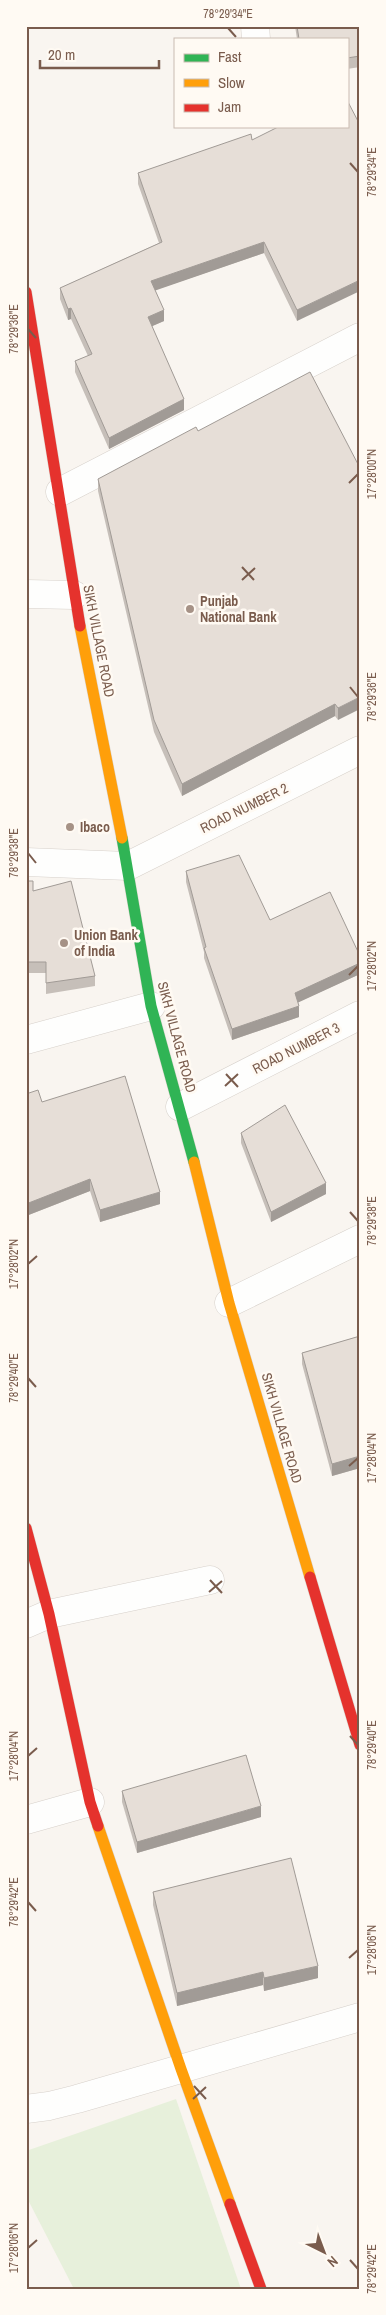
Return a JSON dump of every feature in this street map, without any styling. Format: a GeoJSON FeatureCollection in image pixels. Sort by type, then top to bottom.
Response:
{"type":"FeatureCollection","features":[{"type":"Feature","properties":{"kind":"main road","name":"SIKH VILLAGE ROAD"},"geometry":{"type":"LineString","coordinates":[[26,292],[60,492],[74,595],[128,866],[151,1006],[180,1108],[229,1303],[355,1715],[360,1745]]}},
{"type":"Feature","properties":{"kind":"main road"},"geometry":{"type":"LineString","coordinates":[[26,1528],[38,1619],[90,1802],[181,2069],[261,2289]]}},
{"type":"Feature","properties":{"kind":"street"},"geometry":{"type":"LineString","coordinates":[[60,492],[360,337]]}},
{"type":"Feature","properties":{"kind":"street"},"geometry":{"type":"LineString","coordinates":[[26,594],[74,595]]}},
{"type":"Feature","properties":{"kind":"street","name":"ROAD NUMBER 2"},"geometry":{"type":"LineString","coordinates":[[128,866],[360,750]]}},
{"type":"Feature","properties":{"kind":"street"},"geometry":{"type":"LineString","coordinates":[[26,862],[128,866]]}},
{"type":"Feature","properties":{"kind":"street"},"geometry":{"type":"LineString","coordinates":[[26,1040],[151,1006]]}},
{"type":"Feature","properties":{"kind":"street","name":"ROAD NUMBER 3"},"geometry":{"type":"LineString","coordinates":[[180,1108],[360,1015]]}},
{"type":"Feature","properties":{"kind":"street"},"geometry":{"type":"LineString","coordinates":[[229,1303],[360,1239]]}},
{"type":"Feature","properties":{"kind":"street"},"geometry":{"type":"LineString","coordinates":[[38,1619],[210,1580]]}},
{"type":"Feature","properties":{"kind":"street"},"geometry":{"type":"LineString","coordinates":[[26,1820],[90,1802]]}},
{"type":"Feature","properties":{"kind":"street"},"geometry":{"type":"LineString","coordinates":[[26,2109],[77,2099],[360,2016]]}},
{"type":"Feature","properties":{"kind":"green space"},"geometry":{"type":"Polygon","coordinates":[[[176,2099],[241,2289],[74,2289],[26,2196],[26,2151],[176,2099]]]}},
{"type":"Feature","properties":{"kind":"building"},"geometry":{"type":"Polygon","coordinates":[[[297,26],[359,26],[360,56],[348,58],[348,38],[299,38],[297,26]]]}},
{"type":"Feature","properties":{"kind":"building"},"geometry":{"type":"Polygon","coordinates":[[[348,102],[360,125],[360,280],[297,310],[264,242],[151,281],[164,310],[148,317],[184,399],[109,438],[75,361],[92,354],[71,308],[68,309],[60,288],[162,242],[138,173],[251,134],[252,140],[276,128],[348,128],[348,102]]]}},
{"type":"Feature","properties":{"kind":"building"},"geometry":{"type":"Polygon","coordinates":[[[310,372],[360,468],[360,697],[338,708],[335,704],[182,784],[154,720],[98,479],[196,427],[198,431],[310,372]]]}},
{"type":"Feature","properties":{"kind":"building"},"geometry":{"type":"Polygon","coordinates":[[[239,855],[270,920],[330,892],[360,956],[360,963],[295,993],[299,1006],[232,1029],[204,948],[206,947],[186,871],[239,855]]]}},
{"type":"Feature","properties":{"kind":"building","name":"Union Bank of India"},"geometry":{"type":"Polygon","coordinates":[[[26,881],[33,881],[33,891],[71,881],[95,976],[46,983],[46,962],[26,962],[26,881]]]}},
{"type":"Feature","properties":{"kind":"building"},"geometry":{"type":"Polygon","coordinates":[[[125,1076],[160,1192],[100,1210],[90,1179],[26,1204],[26,1094],[38,1090],[42,1102],[125,1076]]]}},
{"type":"Feature","properties":{"kind":"building"},"geometry":{"type":"Polygon","coordinates":[[[285,1105],[326,1183],[271,1212],[241,1133],[285,1105]]]}},
{"type":"Feature","properties":{"kind":"building"},"geometry":{"type":"Polygon","coordinates":[[[360,1336],[360,1456],[332,1464],[302,1353],[360,1336]]]}},
{"type":"Feature","properties":{"kind":"building"},"geometry":{"type":"Polygon","coordinates":[[[246,1755],[261,1806],[137,1842],[122,1791],[246,1755]]]}},
{"type":"Feature","properties":{"kind":"building"},"geometry":{"type":"Polygon","coordinates":[[[291,1858],[318,1966],[264,1978],[263,1972],[177,1993],[153,1892],[291,1858]]]}},
{"type":"Feature","properties":{"kind":"traffic: fast"},"geometry":{"type":"LineString","coordinates":[[122,838],[151,1006],[194,1162]]}},
{"type":"Feature","properties":{"kind":"traffic: slow"},"geometry":{"type":"LineString","coordinates":[[80,626],[122,838]]}},
{"type":"Feature","properties":{"kind":"traffic: slow"},"geometry":{"type":"LineString","coordinates":[[194,1162],[229,1303],[310,1577]]}},
{"type":"Feature","properties":{"kind":"traffic: slow"},"geometry":{"type":"LineString","coordinates":[[98,1826],[181,2069],[230,2204]]}},
{"type":"Feature","properties":{"kind":"traffic: jam"},"geometry":{"type":"LineString","coordinates":[[26,292],[80,626]]}},
{"type":"Feature","properties":{"kind":"traffic: jam"},"geometry":{"type":"LineString","coordinates":[[26,1528],[49,1614],[90,1802],[98,1826]]}},
{"type":"Feature","properties":{"kind":"traffic: jam"},"geometry":{"type":"LineString","coordinates":[[310,1577],[360,1745]]}},
{"type":"Feature","properties":{"kind":"traffic: jam"},"geometry":{"type":"LineString","coordinates":[[230,2204],[261,2289]]}},
{"type":"Feature","properties":{"kind":"place","name":"Punjab National Bank"},"geometry":{"type":"Point","coordinates":[190,609]}},
{"type":"Feature","properties":{"kind":"place","name":"Ibaco"},"geometry":{"type":"Point","coordinates":[70,827]}},
{"type":"Feature","properties":{"kind":"place","name":"Union Bank of India"},"geometry":{"type":"Point","coordinates":[64,943]}}]}
